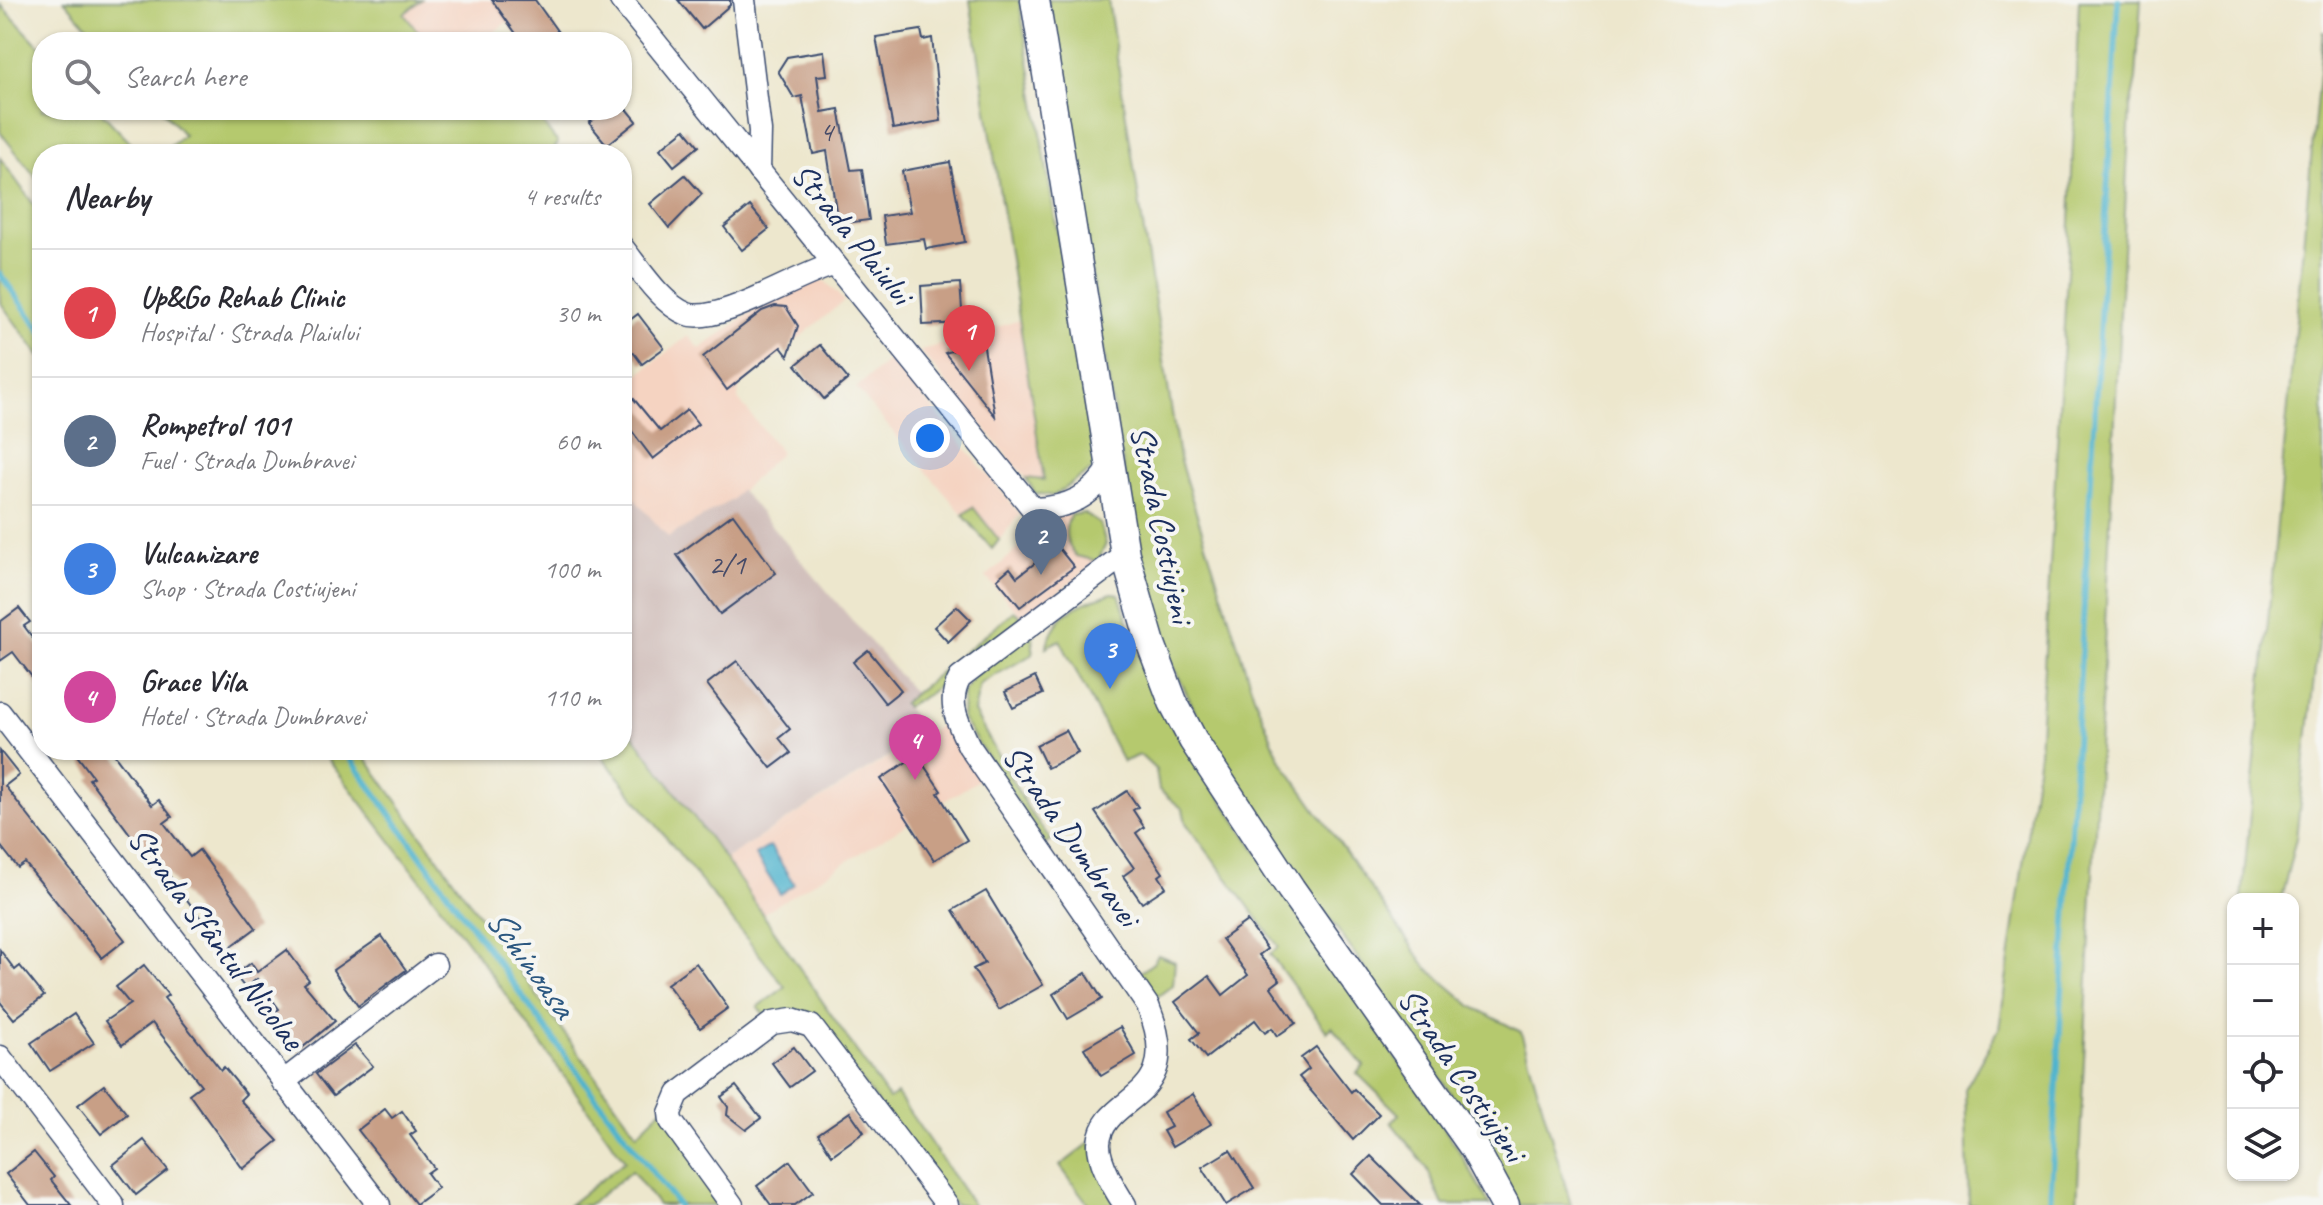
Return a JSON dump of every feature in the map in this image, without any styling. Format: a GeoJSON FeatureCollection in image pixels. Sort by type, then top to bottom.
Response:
{"type":"FeatureCollection","features":[{"type":"Feature","properties":{"kind":"street","name":"Strada Plaiului"},"geometry":{"type":"LineString","coordinates":[[621,0],[1033,509],[1066,506],[1080,500],[1103,480],[1111,466]]}},
{"type":"Feature","properties":{"kind":"street"},"geometry":{"type":"LineString","coordinates":[[744,0],[760,131],[759,171]]}},
{"type":"Feature","properties":{"kind":"street","name":"Strada Costiujeni"},"geometry":{"type":"LineString","coordinates":[[1035,0],[1125,554],[1151,644],[1173,702],[1193,740],[1291,889],[1479,1157],[1505,1205]]}},
{"type":"Feature","properties":{"kind":"street"},"geometry":{"type":"LineString","coordinates":[[632,258],[674,306],[699,316],[724,310],[812,271],[833,265]]}},
{"type":"Feature","properties":{"kind":"street","name":"Strada Dumbravei"},"geometry":{"type":"LineString","coordinates":[[1125,554],[960,678],[954,690],[953,704],[969,746],[1148,1006],[1153,1020],[1158,1044],[1156,1069],[1145,1089],[1103,1129],[1099,1144],[1125,1205]]}},
{"type":"Feature","properties":{"kind":"street","name":"Strada Sfântul Nicolae"},"geometry":{"type":"LineString","coordinates":[[0,713],[32,755]]}},
{"type":"Feature","properties":{"kind":"street","name":"Strada Sfântul Nicolae"},"geometry":{"type":"LineString","coordinates":[[36,760],[379,1205]]}},
{"type":"Feature","properties":{"kind":"street"},"geometry":{"type":"LineString","coordinates":[[283,1082],[435,965]]}},
{"type":"Feature","properties":{"kind":"street"},"geometry":{"type":"LineString","coordinates":[[732,1205],[671,1121],[673,1105],[678,1094],[772,1023],[792,1020],[811,1026],[947,1205]]}},
{"type":"Feature","properties":{"kind":"street"},"geometry":{"type":"LineString","coordinates":[[0,1057],[113,1205]]}},
{"type":"Feature","properties":{"kind":"shaded area"},"geometry":{"type":"Polygon","coordinates":[[[421,0],[534,0],[494,32],[418,32],[404,14],[421,0]]]}},
{"type":"Feature","properties":{"kind":"shaded area"},"geometry":{"type":"Polygon","coordinates":[[[809,281],[825,281],[844,301],[739,387],[738,399],[781,452],[732,500],[667,538],[632,497],[632,379],[688,336],[700,349],[779,293],[809,281]]]}},
{"type":"Feature","properties":{"kind":"shaded area"},"geometry":{"type":"Polygon","coordinates":[[[1020,320],[1044,480],[1026,478],[920,351],[1020,320]]]}},
{"type":"Feature","properties":{"kind":"shaded area"},"geometry":{"type":"Polygon","coordinates":[[[891,358],[1020,514],[992,549],[856,388],[891,358]]]}},
{"type":"Feature","properties":{"kind":"shaded area"},"geometry":{"type":"Polygon","coordinates":[[[740,489],[916,695],[903,703],[925,733],[725,859],[632,733],[632,496],[668,537],[732,500],[740,489]]]}},
{"type":"Feature","properties":{"kind":"shaded area"},"geometry":{"type":"Polygon","coordinates":[[[1056,515],[1071,515],[1065,524],[1093,561],[1098,561],[1024,619],[986,577],[1056,515]]]}},
{"type":"Feature","properties":{"kind":"shaded area"},"geometry":{"type":"Polygon","coordinates":[[[945,722],[980,779],[762,914],[725,859],[945,722]]]}},
{"type":"Feature","properties":{"kind":"green space"},"geometry":{"type":"Polygon","coordinates":[[[64,0],[421,0],[404,14],[418,32],[92,32],[64,0]]]}},
{"type":"Feature","properties":{"kind":"green space"},"geometry":{"type":"Polygon","coordinates":[[[970,0],[1019,0],[1096,467],[1053,496],[1035,493],[1026,478],[1044,480],[970,0]]]}},
{"type":"Feature","properties":{"kind":"green space"},"geometry":{"type":"Polygon","coordinates":[[[1048,0],[1108,0],[1179,458],[1254,696],[1279,757],[1427,968],[1473,1007],[1521,1032],[1571,1205],[1519,1205],[1488,1149],[1397,1013],[1243,797],[1208,738],[1171,661],[1145,577],[1117,433],[1048,0]]]}},
{"type":"Feature","properties":{"kind":"green space"},"geometry":{"type":"Polygon","coordinates":[[[2079,0],[2141,0],[2136,79],[2130,107],[2077,1205],[1969,1205],[1965,1089],[1999,1029],[2039,753],[2070,222],[2079,0]]]}},
{"type":"Feature","properties":{"kind":"green space"},"geometry":{"type":"Polygon","coordinates":[[[1,5],[32,38],[32,120],[109,120],[131,144],[32,144],[32,172],[0,132],[1,5]]]}},
{"type":"Feature","properties":{"kind":"green space"},"geometry":{"type":"Polygon","coordinates":[[[2323,31],[2323,599],[2296,838],[2282,893],[2243,893],[2323,31]]]}},
{"type":"Feature","properties":{"kind":"green space"},"geometry":{"type":"Polygon","coordinates":[[[171,120],[540,120],[558,143],[173,144],[184,135],[171,120]]]}},
{"type":"Feature","properties":{"kind":"green space"},"geometry":{"type":"Polygon","coordinates":[[[0,158],[32,202],[32,345],[0,302],[0,158]]]}},
{"type":"Feature","properties":{"kind":"green space"},"geometry":{"type":"Polygon","coordinates":[[[973,507],[999,540],[992,549],[963,515],[973,507]]]}},
{"type":"Feature","properties":{"kind":"green space"},"geometry":{"type":"Polygon","coordinates":[[[1084,513],[1100,524],[1106,544],[1098,561],[1076,556],[1067,542],[1066,526],[1071,515],[1084,513]]]}},
{"type":"Feature","properties":{"kind":"green space"},"geometry":{"type":"Polygon","coordinates":[[[1112,593],[1119,594],[1137,648],[1172,726],[1458,1149],[1490,1205],[1443,1205],[1427,1168],[1391,1122],[1399,1114],[1357,1073],[1364,1066],[1332,1027],[1327,1032],[1270,954],[1279,947],[1186,823],[1183,809],[1159,790],[1156,770],[1140,755],[1123,762],[1060,640],[1046,647],[1063,616],[1079,605],[1112,593]]]}},
{"type":"Feature","properties":{"kind":"green space"},"geometry":{"type":"Polygon","coordinates":[[[1014,611],[1024,619],[927,695],[906,707],[903,703],[1014,611]]]}},
{"type":"Feature","properties":{"kind":"green space"},"geometry":{"type":"Polygon","coordinates":[[[1033,630],[1033,654],[980,684],[974,712],[1028,809],[1051,840],[1045,844],[962,719],[963,692],[974,676],[1033,630]]]}},
{"type":"Feature","properties":{"kind":"green space"},"geometry":{"type":"Polygon","coordinates":[[[632,733],[725,859],[889,1099],[897,1094],[973,1205],[955,1205],[836,1048],[765,1016],[758,1007],[785,987],[605,760],[632,760],[632,733]]]}},
{"type":"Feature","properties":{"kind":"green space"},"geometry":{"type":"Polygon","coordinates":[[[329,760],[367,760],[637,1134],[664,1107],[722,1205],[658,1205],[632,1171],[588,1205],[569,1205],[625,1161],[473,949],[329,760]]]}},
{"type":"Feature","properties":{"kind":"green space"},"geometry":{"type":"Polygon","coordinates":[[[1158,955],[1175,962],[1173,985],[1154,999],[1138,974],[1158,955]]]}},
{"type":"Feature","properties":{"kind":"green space"},"geometry":{"type":"Polygon","coordinates":[[[1091,1142],[1117,1205],[1089,1205],[1060,1166],[1091,1142]]]}},
{"type":"Feature","properties":{"kind":"water"},"geometry":{"type":"Polygon","coordinates":[[[770,846],[794,884],[780,894],[755,855],[770,846]]]}},
{"type":"Feature","properties":{"kind":"building"},"geometry":{"type":"Polygon","coordinates":[[[492,0],[535,0],[558,32],[515,32],[492,0]]]}},
{"type":"Feature","properties":{"kind":"building"},"geometry":{"type":"Polygon","coordinates":[[[678,0],[730,0],[730,5],[702,29],[678,0]]]}},
{"type":"Feature","properties":{"kind":"building"},"geometry":{"type":"Polygon","coordinates":[[[921,30],[923,40],[932,38],[941,121],[893,129],[876,37],[921,30]]]}},
{"type":"Feature","properties":{"kind":"building"},"geometry":{"type":"Polygon","coordinates":[[[824,51],[827,75],[817,76],[822,112],[839,109],[851,170],[862,169],[869,220],[838,224],[827,151],[813,154],[802,96],[794,98],[778,71],[787,57],[824,51]]]}},
{"type":"Feature","properties":{"kind":"building"},"geometry":{"type":"Polygon","coordinates":[[[632,115],[637,121],[608,144],[589,123],[593,120],[632,120],[632,115]]]}},
{"type":"Feature","properties":{"kind":"building"},"geometry":{"type":"Polygon","coordinates":[[[685,129],[699,146],[674,166],[660,149],[685,129]]]}},
{"type":"Feature","properties":{"kind":"building"},"geometry":{"type":"Polygon","coordinates":[[[950,162],[965,242],[926,249],[924,239],[886,244],[882,216],[910,212],[902,171],[950,162]]]}},
{"type":"Feature","properties":{"kind":"building"},"geometry":{"type":"Polygon","coordinates":[[[685,175],[702,194],[669,228],[650,204],[685,175]]]}},
{"type":"Feature","properties":{"kind":"building"},"geometry":{"type":"Polygon","coordinates":[[[750,206],[769,229],[742,250],[724,227],[750,206]]]}},
{"type":"Feature","properties":{"kind":"building"},"geometry":{"type":"Polygon","coordinates":[[[960,283],[963,323],[923,325],[921,286],[960,283]]]}},
{"type":"Feature","properties":{"kind":"building"},"geometry":{"type":"Polygon","coordinates":[[[775,306],[786,307],[798,326],[788,356],[781,347],[727,390],[703,357],[762,311],[775,306]]]}},
{"type":"Feature","properties":{"kind":"building"},"geometry":{"type":"Polygon","coordinates":[[[638,314],[664,348],[642,364],[632,353],[632,318],[638,314]]]}},
{"type":"Feature","properties":{"kind":"building"},"geometry":{"type":"Polygon","coordinates":[[[983,341],[995,416],[945,353],[983,341]]]}},
{"type":"Feature","properties":{"kind":"building"},"geometry":{"type":"Polygon","coordinates":[[[820,345],[848,379],[824,399],[796,365],[820,345]]]}},
{"type":"Feature","properties":{"kind":"building"},"geometry":{"type":"Polygon","coordinates":[[[632,399],[660,431],[687,410],[698,424],[653,459],[632,431],[632,399]]]}},
{"type":"Feature","properties":{"kind":"building"},"geometry":{"type":"Polygon","coordinates":[[[733,514],[776,573],[720,614],[677,555],[733,514]]]}},
{"type":"Feature","properties":{"kind":"building"},"geometry":{"type":"Polygon","coordinates":[[[1057,546],[1074,567],[1020,607],[997,579],[1010,568],[1017,577],[1057,546]]]}},
{"type":"Feature","properties":{"kind":"building"},"geometry":{"type":"Polygon","coordinates":[[[957,606],[971,620],[948,642],[934,627],[957,606]]]}},
{"type":"Feature","properties":{"kind":"building"},"geometry":{"type":"Polygon","coordinates":[[[19,608],[30,622],[24,626],[32,637],[32,677],[13,652],[0,661],[0,622],[19,608]]]}},
{"type":"Feature","properties":{"kind":"building"},"geometry":{"type":"Polygon","coordinates":[[[868,650],[901,690],[885,703],[853,662],[868,650]]]}},
{"type":"Feature","properties":{"kind":"building"},"geometry":{"type":"Polygon","coordinates":[[[737,661],[790,729],[779,738],[791,753],[771,768],[707,684],[737,661]]]}},
{"type":"Feature","properties":{"kind":"building"},"geometry":{"type":"Polygon","coordinates":[[[1035,677],[1043,694],[1013,708],[1005,692],[1035,677]]]}},
{"type":"Feature","properties":{"kind":"building"},"geometry":{"type":"Polygon","coordinates":[[[1066,730],[1078,753],[1047,768],[1036,745],[1066,730]]]}},
{"type":"Feature","properties":{"kind":"building"},"geometry":{"type":"Polygon","coordinates":[[[0,751],[19,775],[5,786],[125,940],[102,958],[25,863],[18,868],[0,845],[0,751]]]}},
{"type":"Feature","properties":{"kind":"building"},"geometry":{"type":"Polygon","coordinates":[[[917,755],[941,791],[938,793],[967,840],[934,860],[881,779],[917,755]]]}},
{"type":"Feature","properties":{"kind":"building"},"geometry":{"type":"Polygon","coordinates":[[[80,760],[118,760],[152,805],[159,800],[172,817],[164,823],[190,857],[199,850],[256,928],[225,951],[156,858],[151,862],[89,779],[93,777],[80,760]]]}},
{"type":"Feature","properties":{"kind":"building"},"geometry":{"type":"Polygon","coordinates":[[[1127,791],[1138,807],[1133,810],[1144,827],[1136,833],[1163,873],[1159,876],[1166,887],[1142,903],[1123,876],[1134,868],[1095,812],[1127,791]]]}},
{"type":"Feature","properties":{"kind":"building"},"geometry":{"type":"Polygon","coordinates":[[[986,891],[1043,985],[999,1010],[973,969],[985,963],[953,910],[986,891]]]}},
{"type":"Feature","properties":{"kind":"building"},"geometry":{"type":"Polygon","coordinates":[[[1247,921],[1267,949],[1259,955],[1280,980],[1271,987],[1296,1023],[1277,1036],[1272,1028],[1265,1033],[1255,1020],[1206,1058],[1191,1039],[1199,1033],[1175,1002],[1209,976],[1223,995],[1248,975],[1222,939],[1247,921]]]}},
{"type":"Feature","properties":{"kind":"building"},"geometry":{"type":"Polygon","coordinates":[[[382,936],[406,970],[358,1006],[333,970],[382,936]]]}},
{"type":"Feature","properties":{"kind":"building"},"geometry":{"type":"Polygon","coordinates":[[[0,950],[15,970],[20,966],[44,996],[14,1019],[0,1002],[0,950]]]}},
{"type":"Feature","properties":{"kind":"building"},"geometry":{"type":"Polygon","coordinates":[[[287,950],[309,980],[304,984],[335,1021],[297,1052],[268,1017],[279,1009],[257,979],[245,988],[235,975],[251,963],[257,972],[287,950]]]}},
{"type":"Feature","properties":{"kind":"building"},"geometry":{"type":"Polygon","coordinates":[[[696,963],[728,1008],[700,1028],[667,984],[696,963]]]}},
{"type":"Feature","properties":{"kind":"building"},"geometry":{"type":"Polygon","coordinates":[[[144,965],[168,995],[164,998],[221,1070],[224,1067],[246,1094],[240,1100],[278,1141],[243,1169],[189,1094],[201,1085],[152,1023],[122,1045],[105,1021],[130,1004],[116,987],[144,965]]]}},
{"type":"Feature","properties":{"kind":"building"},"geometry":{"type":"Polygon","coordinates":[[[1086,973],[1102,999],[1068,1019],[1053,994],[1086,973]]]}},
{"type":"Feature","properties":{"kind":"building"},"geometry":{"type":"Polygon","coordinates":[[[74,1014],[94,1043],[50,1071],[31,1043],[74,1014]]]}},
{"type":"Feature","properties":{"kind":"building"},"geometry":{"type":"Polygon","coordinates":[[[1120,1027],[1136,1055],[1101,1076],[1084,1048],[1120,1027]]]}},
{"type":"Feature","properties":{"kind":"building"},"geometry":{"type":"Polygon","coordinates":[[[355,1045],[373,1066],[333,1096],[316,1074],[355,1045]]]}},
{"type":"Feature","properties":{"kind":"building"},"geometry":{"type":"Polygon","coordinates":[[[794,1047],[812,1071],[790,1087],[772,1063],[794,1047]]]}},
{"type":"Feature","properties":{"kind":"building"},"geometry":{"type":"Polygon","coordinates":[[[1316,1047],[1351,1092],[1354,1089],[1379,1114],[1353,1140],[1299,1077],[1309,1069],[1301,1058],[1316,1047]]]}},
{"type":"Feature","properties":{"kind":"building"},"geometry":{"type":"Polygon","coordinates":[[[104,1085],[127,1114],[101,1134],[78,1105],[104,1085]]]}},
{"type":"Feature","properties":{"kind":"building"},"geometry":{"type":"Polygon","coordinates":[[[736,1086],[761,1118],[746,1130],[727,1115],[728,1107],[721,1097],[736,1086]]]}},
{"type":"Feature","properties":{"kind":"building"},"geometry":{"type":"Polygon","coordinates":[[[1193,1094],[1211,1124],[1172,1147],[1163,1131],[1171,1127],[1163,1112],[1193,1094]]]}},
{"type":"Feature","properties":{"kind":"building"},"geometry":{"type":"Polygon","coordinates":[[[385,1109],[392,1118],[402,1111],[416,1131],[410,1135],[434,1168],[427,1173],[438,1188],[416,1204],[358,1130],[385,1109]]]}},
{"type":"Feature","properties":{"kind":"building"},"geometry":{"type":"Polygon","coordinates":[[[850,1112],[864,1132],[832,1155],[818,1134],[850,1112]]]}},
{"type":"Feature","properties":{"kind":"building"},"geometry":{"type":"Polygon","coordinates":[[[144,1140],[168,1170],[136,1195],[113,1165],[144,1140]]]}},
{"type":"Feature","properties":{"kind":"building"},"geometry":{"type":"Polygon","coordinates":[[[1230,1150],[1254,1188],[1226,1205],[1202,1167],[1230,1150]]]}},
{"type":"Feature","properties":{"kind":"building"},"geometry":{"type":"Polygon","coordinates":[[[34,1152],[71,1205],[30,1205],[6,1174],[34,1152]]]}},
{"type":"Feature","properties":{"kind":"building"},"geometry":{"type":"Polygon","coordinates":[[[1371,1156],[1420,1205],[1383,1205],[1353,1174],[1371,1156]]]}},
{"type":"Feature","properties":{"kind":"building"},"geometry":{"type":"Polygon","coordinates":[[[790,1161],[813,1192],[795,1205],[771,1205],[757,1186],[790,1161]]]}},
{"type":"Feature","properties":{"kind":"waterway"},"geometry":{"type":"LineString","coordinates":[[2050,1205],[2118,0]]}},
{"type":"Feature","properties":{"kind":"waterway","name":"Schinoasa"},"geometry":{"type":"LineString","coordinates":[[0,274],[32,318]]}},
{"type":"Feature","properties":{"kind":"waterway","name":"Schinoasa"},"geometry":{"type":"LineString","coordinates":[[351,760],[591,1091],[678,1205]]}},
{"type":"Feature","properties":{"kind":"place","name":"Up&Go Rehab Clinic"},"geometry":{"type":"Point","coordinates":[969,371]}},
{"type":"Feature","properties":{"kind":"place","name":"Rompetrol 101"},"geometry":{"type":"Point","coordinates":[1041,575]}},
{"type":"Feature","properties":{"kind":"place","name":"Vulcanizare"},"geometry":{"type":"Point","coordinates":[1110,689]}},
{"type":"Feature","properties":{"kind":"place","name":"Grace Vila"},"geometry":{"type":"Point","coordinates":[915,780]}}]}
